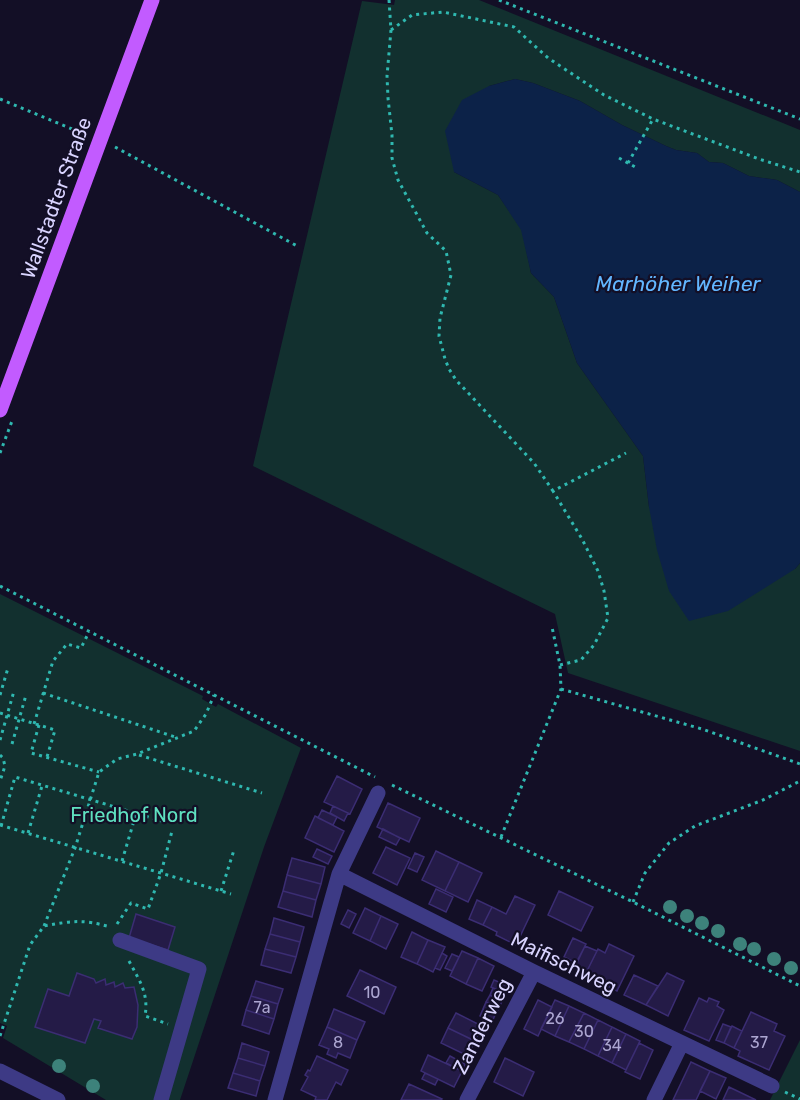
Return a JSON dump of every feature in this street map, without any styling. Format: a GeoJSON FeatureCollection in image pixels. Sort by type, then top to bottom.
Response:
{"type":"FeatureCollection","features":[{"type":"Feature","properties":{"kind":"main road","name":"Wallstadter Straße"},"geometry":{"type":"LineString","coordinates":[[0,410],[152,0]]}},
{"type":"Feature","properties":{"kind":"street"},"geometry":{"type":"LineString","coordinates":[[275,1100],[339,874],[378,793]]}},
{"type":"Feature","properties":{"kind":"street","name":"Maifischweg"},"geometry":{"type":"LineString","coordinates":[[339,874],[534,972],[772,1086]]}},
{"type":"Feature","properties":{"kind":"street"},"geometry":{"type":"LineString","coordinates":[[120,940],[199,969],[161,1100]]}},
{"type":"Feature","properties":{"kind":"street","name":"Zanderweg"},"geometry":{"type":"LineString","coordinates":[[467,1100],[534,972]]}},
{"type":"Feature","properties":{"kind":"street"},"geometry":{"type":"LineString","coordinates":[[654,1100],[682,1043]]}},
{"type":"Feature","properties":{"kind":"street"},"geometry":{"type":"LineString","coordinates":[[0,1071],[58,1100]]}},
{"type":"Feature","properties":{"kind":"path"},"geometry":{"type":"LineString","coordinates":[[389,0],[391,30],[387,76],[392,158],[398,180],[427,233],[446,251],[451,275],[440,318],[440,336],[445,359],[456,380],[534,463],[582,539],[598,571],[604,591],[608,618],[594,645],[581,660],[560,665]]}},
{"type":"Feature","properties":{"kind":"path"},"geometry":{"type":"LineString","coordinates":[[499,0],[800,119]]}},
{"type":"Feature","properties":{"kind":"path"},"geometry":{"type":"LineString","coordinates":[[391,30],[412,15],[443,12],[514,27],[566,70],[604,94],[652,119],[800,172]]}},
{"type":"Feature","properties":{"kind":"path"},"geometry":{"type":"LineString","coordinates":[[0,99],[114,146],[299,247]]}},
{"type":"Feature","properties":{"kind":"path"},"geometry":{"type":"LineString","coordinates":[[628,163],[652,119]]}},
{"type":"Feature","properties":{"kind":"path"},"geometry":{"type":"LineString","coordinates":[[619,158],[637,168]]}},
{"type":"Feature","properties":{"kind":"path"},"geometry":{"type":"LineString","coordinates":[[553,491],[626,453]]}},
{"type":"Feature","properties":{"kind":"path"},"geometry":{"type":"LineString","coordinates":[[0,586],[384,781],[800,986]]}},
{"type":"Feature","properties":{"kind":"path"},"geometry":{"type":"LineString","coordinates":[[501,837],[561,688],[560,665],[552,627]]}},
{"type":"Feature","properties":{"kind":"path"},"geometry":{"type":"LineString","coordinates":[[34,724],[53,661],[67,644],[81,648],[89,632]]}},
{"type":"Feature","properties":{"kind":"path"},"geometry":{"type":"LineString","coordinates":[[0,695],[8,668]]}},
{"type":"Feature","properties":{"kind":"path"},"geometry":{"type":"LineString","coordinates":[[561,688],[702,729],[800,764]]}},
{"type":"Feature","properties":{"kind":"path"},"geometry":{"type":"LineString","coordinates":[[0,740],[14,691]]}},
{"type":"Feature","properties":{"kind":"path"},"geometry":{"type":"LineString","coordinates":[[43,693],[178,738]]}},
{"type":"Feature","properties":{"kind":"path"},"geometry":{"type":"LineString","coordinates":[[12,744],[26,695]]}},
{"type":"Feature","properties":{"kind":"path"},"geometry":{"type":"LineString","coordinates":[[0,1036],[30,945],[44,926],[75,848],[99,772],[117,759],[137,754],[194,731],[206,714],[214,695]]}},
{"type":"Feature","properties":{"kind":"path"},"geometry":{"type":"LineString","coordinates":[[0,713],[55,730],[46,758]]}},
{"type":"Feature","properties":{"kind":"path"},"geometry":{"type":"LineString","coordinates":[[39,725],[31,753],[99,772]]}},
{"type":"Feature","properties":{"kind":"path"},"geometry":{"type":"LineString","coordinates":[[137,754],[262,793]]}},
{"type":"Feature","properties":{"kind":"path"},"geometry":{"type":"LineString","coordinates":[[0,755],[5,766],[0,782]]}},
{"type":"Feature","properties":{"kind":"path"},"geometry":{"type":"LineString","coordinates":[[165,822],[15,777],[1,825],[231,894]]}},
{"type":"Feature","properties":{"kind":"path"},"geometry":{"type":"LineString","coordinates":[[633,902],[645,873],[669,843],[695,826],[764,800],[800,781]]}},
{"type":"Feature","properties":{"kind":"path"},"geometry":{"type":"LineString","coordinates":[[28,834],[42,786]]}},
{"type":"Feature","properties":{"kind":"path"},"geometry":{"type":"LineString","coordinates":[[122,862],[136,814]]}},
{"type":"Feature","properties":{"kind":"path"},"geometry":{"type":"LineString","coordinates":[[44,926],[74,921],[96,923],[114,928],[130,903],[148,909],[161,873],[172,831]]}},
{"type":"Feature","properties":{"kind":"path"},"geometry":{"type":"LineString","coordinates":[[220,891],[234,850]]}},
{"type":"Feature","properties":{"kind":"path"},"geometry":{"type":"LineString","coordinates":[[120,940],[143,988],[147,1006],[146,1016],[182,1029]]}},
{"type":"Feature","properties":{"kind":"green space"},"geometry":{"type":"Polygon","coordinates":[[[395,0],[479,0],[800,130],[800,192],[777,180],[749,176],[723,163],[709,162],[697,153],[676,150],[622,125],[580,101],[533,83],[515,79],[489,86],[454,172],[498,195],[522,230],[531,273],[554,297],[577,363],[643,456],[649,507],[795,569],[800,563],[800,751],[568,673],[555,614],[253,466],[362,1],[394,5],[395,0]]]}},
{"type":"Feature","properties":{"kind":"green space","name":"Friedhof Nord"},"geometry":{"type":"Polygon","coordinates":[[[0,594],[203,696],[202,699],[216,707],[218,704],[301,748],[264,847],[180,1100],[106,1100],[3,1038],[7,1026],[0,1023],[0,594]]]}},
{"type":"Feature","properties":{"kind":"green space"},"geometry":{"type":"Polygon","coordinates":[[[800,1040],[800,1100],[770,1100],[800,1040]]]}},
{"type":"Feature","properties":{"kind":"water","name":"Marhöher Weiher"},"geometry":{"type":"Polygon","coordinates":[[[515,79],[533,83],[580,101],[622,125],[676,150],[697,153],[709,162],[723,163],[749,176],[777,180],[800,192],[800,563],[795,569],[728,611],[689,621],[669,591],[657,550],[643,456],[577,363],[554,297],[531,273],[521,230],[498,195],[454,172],[445,131],[462,100],[489,86],[515,79]]]}},
{"type":"Feature","properties":{"kind":"building"},"geometry":{"type":"Polygon","coordinates":[[[337,776],[362,789],[350,814],[324,802],[337,776]]]}},
{"type":"Feature","properties":{"kind":"building"},"geometry":{"type":"Polygon","coordinates":[[[388,803],[420,818],[409,842],[377,827],[388,803]]]}},
{"type":"Feature","properties":{"kind":"building"},"geometry":{"type":"Polygon","coordinates":[[[333,806],[348,813],[344,821],[330,813],[333,806]]]}},
{"type":"Feature","properties":{"kind":"building"},"geometry":{"type":"Polygon","coordinates":[[[322,810],[337,817],[333,825],[318,818],[322,810]]]}},
{"type":"Feature","properties":{"kind":"building"},"geometry":{"type":"Polygon","coordinates":[[[315,816],[344,831],[334,852],[305,838],[315,816]]]}},
{"type":"Feature","properties":{"kind":"building"},"geometry":{"type":"Polygon","coordinates":[[[383,829],[400,838],[396,845],[379,837],[383,829]]]}},
{"type":"Feature","properties":{"kind":"building"},"geometry":{"type":"Polygon","coordinates":[[[386,847],[410,858],[397,885],[373,873],[386,847]]]}},
{"type":"Feature","properties":{"kind":"building"},"geometry":{"type":"Polygon","coordinates":[[[317,849],[332,856],[328,864],[313,857],[317,849]]]}},
{"type":"Feature","properties":{"kind":"building"},"geometry":{"type":"Polygon","coordinates":[[[436,851],[459,862],[445,891],[422,880],[436,851]]]}},
{"type":"Feature","properties":{"kind":"building"},"geometry":{"type":"Polygon","coordinates":[[[415,853],[424,857],[417,872],[408,868],[415,853]]]}},
{"type":"Feature","properties":{"kind":"building"},"geometry":{"type":"Polygon","coordinates":[[[292,858],[325,867],[321,884],[287,875],[292,858]]]}},
{"type":"Feature","properties":{"kind":"building"},"geometry":{"type":"Polygon","coordinates":[[[459,862],[482,873],[468,902],[445,891],[459,862]]]}},
{"type":"Feature","properties":{"kind":"building"},"geometry":{"type":"Polygon","coordinates":[[[287,875],[321,884],[316,900],[283,891],[287,875]]]}},
{"type":"Feature","properties":{"kind":"building"},"geometry":{"type":"Polygon","coordinates":[[[436,889],[453,897],[446,912],[429,904],[436,889]]]}},
{"type":"Feature","properties":{"kind":"building"},"geometry":{"type":"Polygon","coordinates":[[[283,891],[316,900],[312,917],[278,907],[283,891]]]}},
{"type":"Feature","properties":{"kind":"building"},"geometry":{"type":"Polygon","coordinates":[[[559,891],[593,907],[581,931],[548,915],[559,891]]]}},
{"type":"Feature","properties":{"kind":"building"},"geometry":{"type":"Polygon","coordinates":[[[515,896],[535,905],[516,945],[496,935],[497,932],[483,925],[492,907],[506,914],[515,896]]]}},
{"type":"Feature","properties":{"kind":"building"},"geometry":{"type":"Polygon","coordinates":[[[477,900],[492,907],[483,925],[469,919],[477,900]]]}},
{"type":"Feature","properties":{"kind":"building"},"geometry":{"type":"Polygon","coordinates":[[[365,908],[381,916],[370,941],[353,933],[365,908]]]}},
{"type":"Feature","properties":{"kind":"building"},"geometry":{"type":"Polygon","coordinates":[[[348,910],[356,914],[349,928],[341,924],[348,910]]]}},
{"type":"Feature","properties":{"kind":"building"},"geometry":{"type":"Polygon","coordinates":[[[136,914],[175,927],[168,950],[129,938],[136,914]]]}},
{"type":"Feature","properties":{"kind":"building"},"geometry":{"type":"Polygon","coordinates":[[[381,916],[398,924],[386,949],[370,941],[381,916]]]}},
{"type":"Feature","properties":{"kind":"building"},"geometry":{"type":"Polygon","coordinates":[[[274,918],[304,927],[300,942],[270,934],[274,918]]]}},
{"type":"Feature","properties":{"kind":"building"},"geometry":{"type":"Polygon","coordinates":[[[412,932],[428,940],[417,964],[401,957],[412,932]]]}},
{"type":"Feature","properties":{"kind":"building"},"geometry":{"type":"Polygon","coordinates":[[[270,934],[300,942],[296,957],[265,949],[270,934]]]}},
{"type":"Feature","properties":{"kind":"building"},"geometry":{"type":"Polygon","coordinates":[[[573,938],[586,944],[576,963],[564,957],[573,938]]]}},
{"type":"Feature","properties":{"kind":"building"},"geometry":{"type":"Polygon","coordinates":[[[428,940],[445,947],[433,972],[417,964],[428,940]]]}},
{"type":"Feature","properties":{"kind":"building"},"geometry":{"type":"Polygon","coordinates":[[[609,944],[634,956],[617,991],[585,975],[598,949],[605,953],[609,944]]]}},
{"type":"Feature","properties":{"kind":"building"},"geometry":{"type":"Polygon","coordinates":[[[585,946],[597,951],[586,973],[575,967],[585,946]]]}},
{"type":"Feature","properties":{"kind":"building"},"geometry":{"type":"Polygon","coordinates":[[[265,949],[296,957],[291,973],[261,965],[265,949]]]}},
{"type":"Feature","properties":{"kind":"building"},"geometry":{"type":"Polygon","coordinates":[[[462,951],[478,958],[466,984],[450,976],[462,951]]]}},
{"type":"Feature","properties":{"kind":"building"},"geometry":{"type":"Polygon","coordinates":[[[442,953],[447,956],[440,970],[435,968],[442,953]]]}},
{"type":"Feature","properties":{"kind":"building"},"geometry":{"type":"Polygon","coordinates":[[[452,954],[459,957],[452,971],[445,968],[452,954]]]}},
{"type":"Feature","properties":{"kind":"building"},"geometry":{"type":"Polygon","coordinates":[[[478,958],[494,966],[482,991],[466,984],[478,958]]]}},
{"type":"Feature","properties":{"kind":"building"},"geometry":{"type":"Polygon","coordinates":[[[360,970],[396,987],[384,1014],[347,996],[360,970]]]}},
{"type":"Feature","properties":{"kind":"building"},"geometry":{"type":"Polygon","coordinates":[[[77,973],[94,979],[96,983],[105,979],[106,985],[114,982],[115,987],[123,983],[125,988],[134,987],[138,1005],[137,1027],[132,1039],[98,1028],[101,1021],[94,1019],[85,1043],[35,1027],[48,989],[69,996],[77,973]]]}},
{"type":"Feature","properties":{"kind":"building"},"geometry":{"type":"Polygon","coordinates":[[[667,973],[684,981],[668,1016],[646,1005],[667,973]]]}},
{"type":"Feature","properties":{"kind":"building"},"geometry":{"type":"Polygon","coordinates":[[[634,975],[658,986],[646,1005],[624,995],[634,975]]]}},
{"type":"Feature","properties":{"kind":"building"},"geometry":{"type":"Polygon","coordinates":[[[494,980],[508,986],[504,993],[491,987],[494,980]]]}},
{"type":"Feature","properties":{"kind":"building"},"geometry":{"type":"Polygon","coordinates":[[[256,981],[283,989],[278,1004],[251,996],[256,981]]]}},
{"type":"Feature","properties":{"kind":"building"},"geometry":{"type":"Polygon","coordinates":[[[493,988],[506,994],[502,1001],[490,995],[493,988]]]}},
{"type":"Feature","properties":{"kind":"building"},"geometry":{"type":"Polygon","coordinates":[[[490,995],[502,1001],[499,1008],[486,1002],[490,995]]]}},
{"type":"Feature","properties":{"kind":"building"},"geometry":{"type":"Polygon","coordinates":[[[251,996],[278,1004],[274,1019],[246,1010],[251,996]]]}},
{"type":"Feature","properties":{"kind":"building"},"geometry":{"type":"Polygon","coordinates":[[[699,998],[707,1002],[709,998],[719,1002],[717,1006],[724,1010],[709,1041],[684,1030],[699,998]]]}},
{"type":"Feature","properties":{"kind":"building"},"geometry":{"type":"Polygon","coordinates":[[[538,1000],[552,1007],[538,1036],[524,1029],[538,1000]]]}},
{"type":"Feature","properties":{"kind":"building"},"geometry":{"type":"Polygon","coordinates":[[[555,1000],[569,1006],[555,1036],[541,1029],[555,1000]]]}},
{"type":"Feature","properties":{"kind":"building"},"geometry":{"type":"Polygon","coordinates":[[[486,1002],[499,1008],[495,1015],[483,1009],[486,1002]]]}},
{"type":"Feature","properties":{"kind":"building"},"geometry":{"type":"Polygon","coordinates":[[[569,1006],[584,1013],[569,1042],[555,1036],[569,1006]]]}},
{"type":"Feature","properties":{"kind":"building"},"geometry":{"type":"Polygon","coordinates":[[[334,1009],[365,1022],[357,1040],[327,1027],[334,1009]]]}},
{"type":"Feature","properties":{"kind":"building"},"geometry":{"type":"Polygon","coordinates":[[[483,1009],[495,1015],[492,1022],[480,1016],[483,1009]]]}},
{"type":"Feature","properties":{"kind":"building"},"geometry":{"type":"Polygon","coordinates":[[[246,1010],[274,1019],[269,1034],[242,1025],[246,1010]]]}},
{"type":"Feature","properties":{"kind":"building"},"geometry":{"type":"Polygon","coordinates":[[[751,1012],[777,1024],[774,1031],[785,1036],[769,1070],[738,1056],[740,1051],[734,1048],[751,1012]]]}},
{"type":"Feature","properties":{"kind":"building"},"geometry":{"type":"Polygon","coordinates":[[[456,1013],[482,1026],[475,1041],[448,1028],[456,1013]]]}},
{"type":"Feature","properties":{"kind":"building"},"geometry":{"type":"Polygon","coordinates":[[[584,1013],[598,1020],[584,1049],[569,1042],[584,1013]]]}},
{"type":"Feature","properties":{"kind":"building"},"geometry":{"type":"Polygon","coordinates":[[[598,1020],[612,1027],[598,1056],[584,1049],[598,1020]]]}},
{"type":"Feature","properties":{"kind":"building"},"geometry":{"type":"Polygon","coordinates":[[[723,1024],[731,1027],[724,1043],[716,1040],[723,1024]]]}},
{"type":"Feature","properties":{"kind":"building"},"geometry":{"type":"Polygon","coordinates":[[[732,1026],[742,1031],[734,1048],[724,1043],[732,1026]]]}},
{"type":"Feature","properties":{"kind":"building"},"geometry":{"type":"Polygon","coordinates":[[[327,1027],[357,1040],[350,1058],[338,1053],[336,1058],[327,1054],[329,1049],[319,1045],[327,1027]]]}},
{"type":"Feature","properties":{"kind":"building"},"geometry":{"type":"Polygon","coordinates":[[[612,1027],[626,1034],[612,1063],[598,1056],[612,1027]]]}},
{"type":"Feature","properties":{"kind":"building"},"geometry":{"type":"Polygon","coordinates":[[[448,1028],[475,1041],[468,1056],[441,1043],[448,1028]]]}},
{"type":"Feature","properties":{"kind":"building"},"geometry":{"type":"Polygon","coordinates":[[[626,1034],[640,1041],[626,1070],[612,1063],[626,1034]]]}},
{"type":"Feature","properties":{"kind":"building"},"geometry":{"type":"Polygon","coordinates":[[[242,1043],[269,1052],[265,1066],[238,1058],[242,1043]]]}},
{"type":"Feature","properties":{"kind":"building"},"geometry":{"type":"Polygon","coordinates":[[[639,1043],[653,1050],[640,1079],[625,1072],[639,1043]]]}},
{"type":"Feature","properties":{"kind":"building"},"geometry":{"type":"Polygon","coordinates":[[[428,1055],[462,1071],[454,1087],[421,1071],[428,1055]]]}},
{"type":"Feature","properties":{"kind":"building"},"geometry":{"type":"Polygon","coordinates":[[[317,1056],[348,1070],[341,1085],[336,1082],[327,1100],[315,1100],[316,1097],[301,1090],[308,1077],[305,1075],[308,1070],[310,1071],[317,1056]]]}},
{"type":"Feature","properties":{"kind":"building"},"geometry":{"type":"Polygon","coordinates":[[[450,1056],[465,1064],[462,1071],[446,1063],[450,1056]]]}},
{"type":"Feature","properties":{"kind":"building"},"geometry":{"type":"Polygon","coordinates":[[[238,1058],[265,1066],[260,1081],[233,1073],[238,1058]]]}},
{"type":"Feature","properties":{"kind":"building"},"geometry":{"type":"Polygon","coordinates":[[[505,1058],[534,1072],[523,1096],[494,1082],[505,1058]]]}},
{"type":"Feature","properties":{"kind":"building"},"geometry":{"type":"Polygon","coordinates":[[[691,1062],[710,1071],[696,1100],[673,1100],[691,1062]]]}},
{"type":"Feature","properties":{"kind":"building"},"geometry":{"type":"Polygon","coordinates":[[[710,1071],[726,1078],[716,1099],[700,1091],[710,1071]]]}},
{"type":"Feature","properties":{"kind":"building"},"geometry":{"type":"Polygon","coordinates":[[[233,1073],[260,1081],[256,1096],[228,1088],[233,1073]]]}},
{"type":"Feature","properties":{"kind":"building"},"geometry":{"type":"Polygon","coordinates":[[[425,1073],[438,1079],[435,1085],[422,1079],[425,1073]]]}},
{"type":"Feature","properties":{"kind":"building"},"geometry":{"type":"Polygon","coordinates":[[[409,1084],[442,1099],[401,1100],[409,1084]]]}},
{"type":"Feature","properties":{"kind":"building"},"geometry":{"type":"Polygon","coordinates":[[[729,1087],[756,1100],[723,1100],[729,1087]]]}}]}
